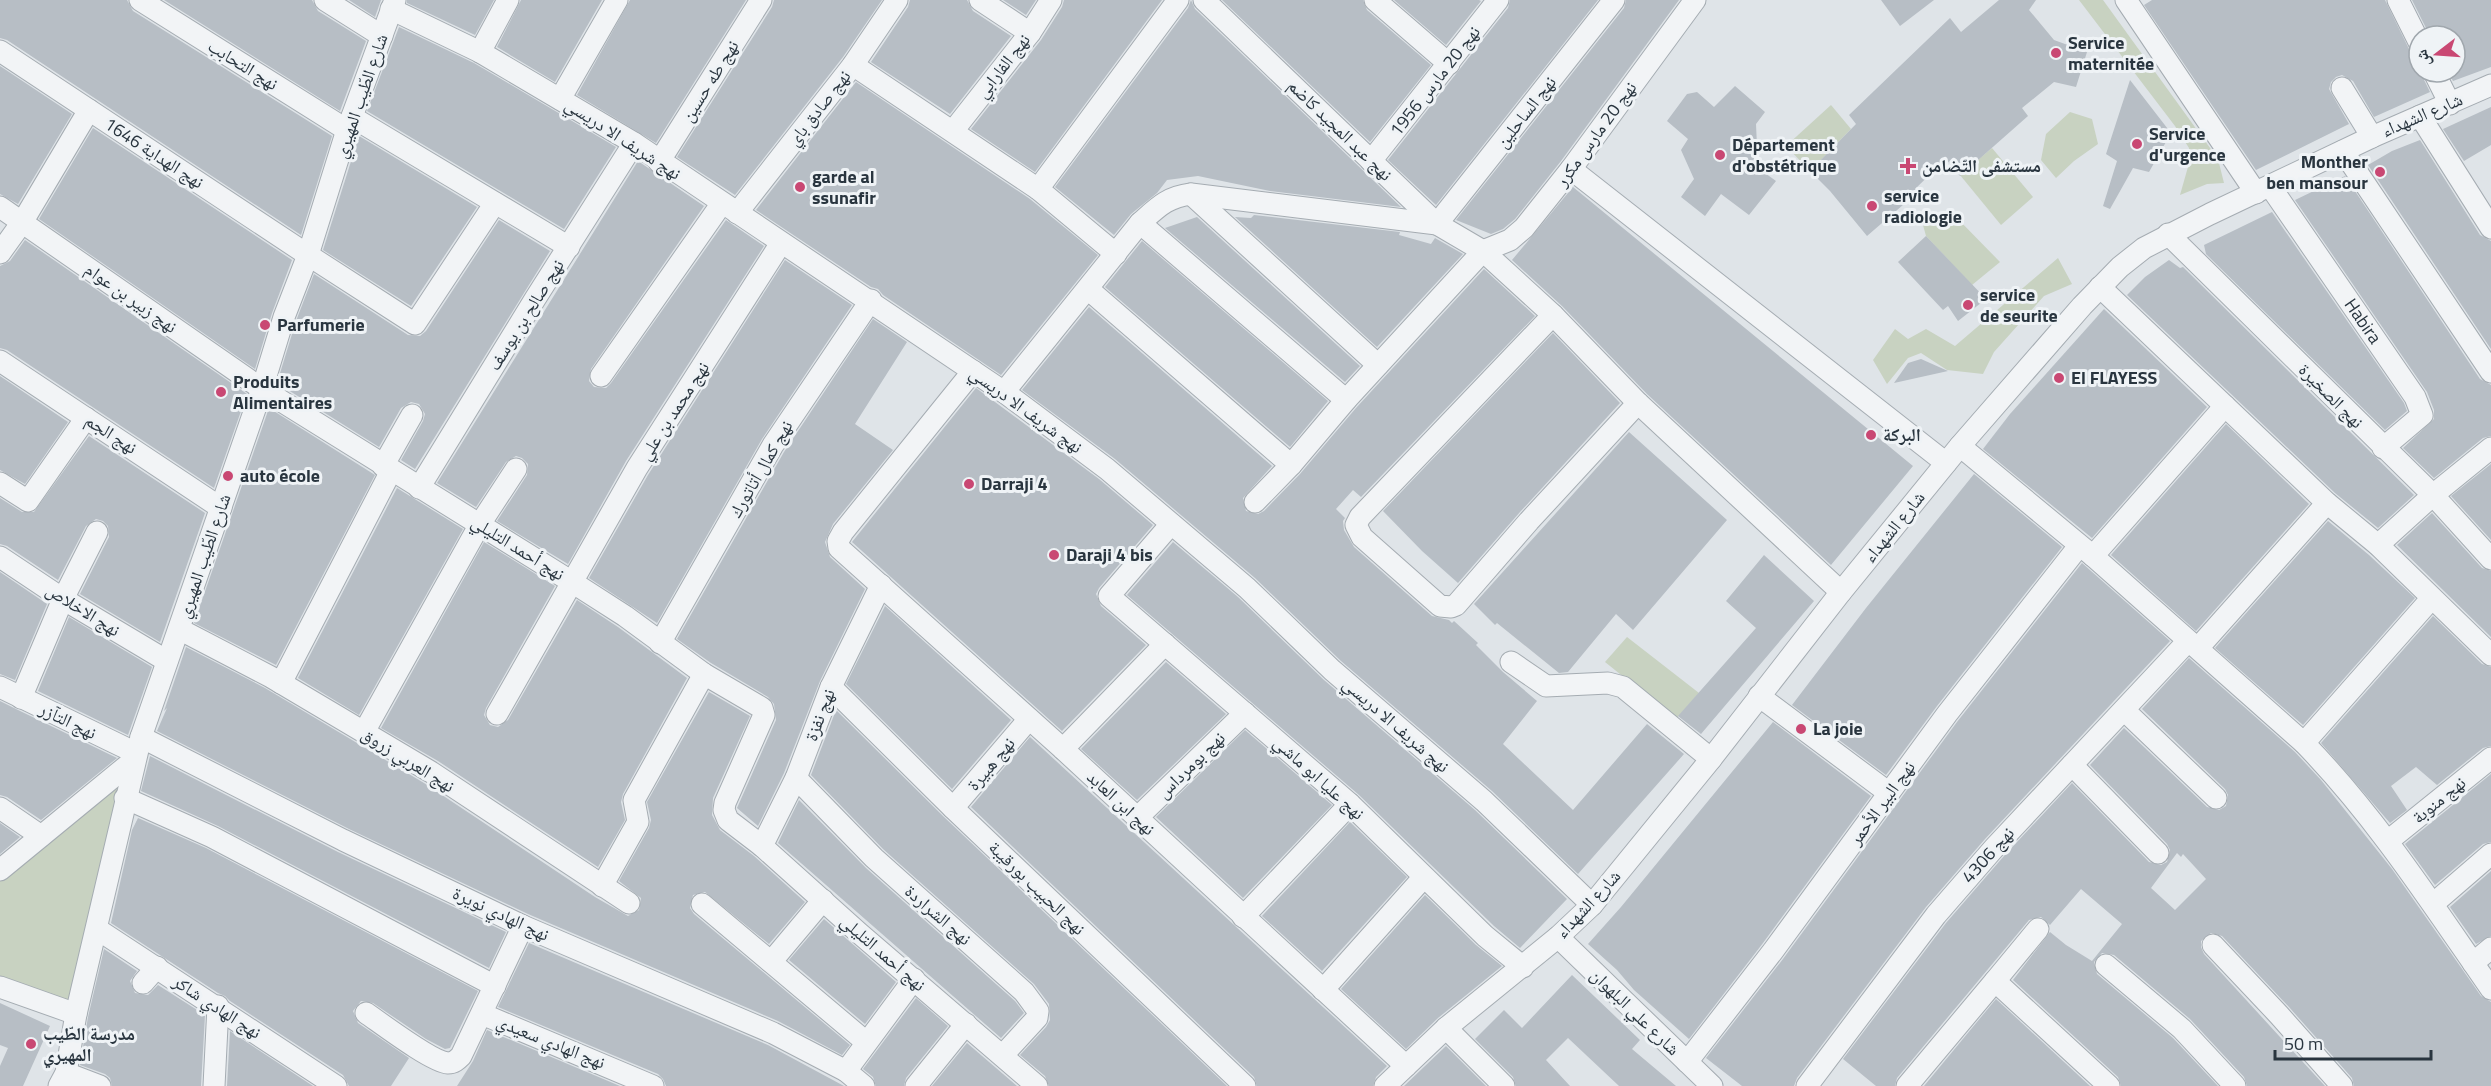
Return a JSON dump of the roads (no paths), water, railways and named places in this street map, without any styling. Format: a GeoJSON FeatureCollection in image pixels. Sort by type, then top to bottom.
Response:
{"type":"FeatureCollection","features":[{"type":"Feature","properties":{"kind":"street","name":"نهج التحابب"},"geometry":{"type":"LineString","coordinates":[[140,0],[350,124],[495,202],[569,247]]}},
{"type":"Feature","properties":{"kind":"street"},"geometry":{"type":"LineString","coordinates":[[325,0],[382,36]]}},
{"type":"Feature","properties":{"kind":"street"},"geometry":{"type":"LineString","coordinates":[[480,52],[508,0]]}},
{"type":"Feature","properties":{"kind":"street"},"geometry":{"type":"LineString","coordinates":[[560,99],[617,0]]}},
{"type":"Feature","properties":{"kind":"street","name":"نهج طه حسين"},"geometry":{"type":"LineString","coordinates":[[659,162],[761,0]]}},
{"type":"Feature","properties":{"kind":"street","name":"نهج صادق باي"},"geometry":{"type":"LineString","coordinates":[[601,376],[729,208],[854,65],[897,0]]}},
{"type":"Feature","properties":{"kind":"street"},"geometry":{"type":"LineString","coordinates":[[980,0],[1030,33]]}},
{"type":"Feature","properties":{"kind":"street","name":"نهج الفارابي"},"geometry":{"type":"LineString","coordinates":[[953,131],[1030,33],[1051,0]]}},
{"type":"Feature","properties":{"kind":"street"},"geometry":{"type":"LineString","coordinates":[[1038,189],[1178,0]]}},
{"type":"Feature","properties":{"kind":"street","name":"نهج عبد المجيد كاضم"},"geometry":{"type":"LineString","coordinates":[[1204,0],[1437,224],[1483,251],[1553,315],[1638,403],[1841,592]]}},
{"type":"Feature","properties":{"kind":"street"},"geometry":{"type":"LineString","coordinates":[[1375,0],[1449,64]]}},
{"type":"Feature","properties":{"kind":"street","name":"نهج الساحلين"},"geometry":{"type":"LineString","coordinates":[[1437,224],[1614,0]]}},
{"type":"Feature","properties":{"kind":"street","name":"نهج 20 مارس مكرر"},"geometry":{"type":"LineString","coordinates":[[1483,251],[1510,240],[1524,228],[1571,169],[1695,0]]}},
{"type":"Feature","properties":{"kind":"street"},"geometry":{"type":"LineString","coordinates":[[2398,0],[2410,24]]}},
{"type":"Feature","properties":{"kind":"street","name":"نهج 20 مارس 1956"},"geometry":{"type":"LineString","coordinates":[[1371,161],[1449,64],[1495,1]]}},
{"type":"Feature","properties":{"kind":"street"},"geometry":{"type":"LineString","coordinates":[[2128,1],[2263,189]]}},
{"type":"Feature","properties":{"kind":"street","name":"شارع الطّيب المهيري"},"geometry":{"type":"LineString","coordinates":[[62,1080],[137,750],[393,4]]}},
{"type":"Feature","properties":{"kind":"street","name":"نهج شريف الا دريسي"},"geometry":{"type":"LineString","coordinates":[[393,4],[480,52],[634,143],[781,243],[871,300],[1004,392],[1107,469],[1247,588],[1332,670],[1484,801],[1592,905]]}},
{"type":"Feature","properties":{"kind":"street","name":"نهج الهداية 1646"},"geometry":{"type":"LineString","coordinates":[[0,51],[308,255]]}},
{"type":"Feature","properties":{"kind":"street"},"geometry":{"type":"LineString","coordinates":[[854,65],[1038,189],[1116,254]]}},
{"type":"Feature","properties":{"kind":"street"},"geometry":{"type":"LineString","coordinates":[[2440,84],[2450,104]]}},
{"type":"Feature","properties":{"kind":"street","name":"شارع الشهداء"},"geometry":{"type":"LineString","coordinates":[[1385,1086],[1446,1028],[1523,967],[1592,905],[1960,446],[2120,267],[2144,248],[2168,234],[2372,137],[2491,85]]}},
{"type":"Feature","properties":{"kind":"street"},"geometry":{"type":"LineString","coordinates":[[2342,88],[2372,137]]}},
{"type":"Feature","properties":{"kind":"street"},"geometry":{"type":"LineString","coordinates":[[0,253],[23,221],[89,110]]}},
{"type":"Feature","properties":{"kind":"street"},"geometry":{"type":"LineString","coordinates":[[2420,116],[2491,228]]}},
{"type":"Feature","properties":{"kind":"street","name":"نهج صالح بن يوسف"},"geometry":{"type":"LineString","coordinates":[[419,488],[634,143]]}},
{"type":"Feature","properties":{"kind":"street"},"geometry":{"type":"LineString","coordinates":[[2343,151],[2491,372]]}},
{"type":"Feature","properties":{"kind":"street"},"geometry":{"type":"LineString","coordinates":[[1571,169],[1946,463]]}},
{"type":"Feature","properties":{"kind":"street","name":"Habira"},"geometry":{"type":"LineString","coordinates":[[2263,189],[2422,410],[2422,415],[2418,420],[2383,448]]}},
{"type":"Feature","properties":{"kind":"street"},"geometry":{"type":"LineString","coordinates":[[1191,194],[1378,365]]}},
{"type":"Feature","properties":{"kind":"street"},"geometry":{"type":"LineString","coordinates":[[1004,392],[1140,223],[1169,199],[1176,196],[1191,194],[1437,224]]}},
{"type":"Feature","properties":{"kind":"street"},"geometry":{"type":"LineString","coordinates":[[308,255],[415,324],[495,202]]}},
{"type":"Feature","properties":{"kind":"street","name":"نهج زبير بن عوام"},"geometry":{"type":"LineString","coordinates":[[0,207],[262,389]]}},
{"type":"Feature","properties":{"kind":"street"},"geometry":{"type":"LineString","coordinates":[[1140,223],[1346,400]]}},
{"type":"Feature","properties":{"kind":"street","name":"نهج الصخيرة"},"geometry":{"type":"LineString","coordinates":[[2168,234],[2433,495],[2491,560]]}},
{"type":"Feature","properties":{"kind":"street","name":"نهج محمد بن علي"},"geometry":{"type":"LineString","coordinates":[[497,714],[637,468],[781,243]]}},
{"type":"Feature","properties":{"kind":"street"},"geometry":{"type":"LineString","coordinates":[[1255,502],[1483,251]]}},
{"type":"Feature","properties":{"kind":"street"},"geometry":{"type":"LineString","coordinates":[[2100,287],[2327,503],[2378,545],[2491,655]]}},
{"type":"Feature","properties":{"kind":"street"},"geometry":{"type":"LineString","coordinates":[[1088,289],[1291,465]]}},
{"type":"Feature","properties":{"kind":"street","name":"نهج كمال أتاتورك"},"geometry":{"type":"LineString","coordinates":[[660,643],[773,445],[871,300]]}},
{"type":"Feature","properties":{"kind":"street"},"geometry":{"type":"LineString","coordinates":[[1553,315],[1360,517],[1356,525],[1362,537],[1440,606],[1456,605],[1529,521],[1638,403]]}},
{"type":"Feature","properties":{"kind":"street","name":"نهج الجم"},"geometry":{"type":"LineString","coordinates":[[0,361],[221,508]]}},
{"type":"Feature","properties":{"kind":"street","name":"نهج ابن العابد"},"geometry":{"type":"LineString","coordinates":[[973,371],[843,532],[838,541],[839,548],[1063,749],[1406,1066]]}},
{"type":"Feature","properties":{"kind":"street","name":"نهج أحمد التليلي"},"geometry":{"type":"LineString","coordinates":[[262,389],[572,582],[625,616],[704,674],[758,705],[764,715],[725,803],[724,810],[728,820],[762,846],[1037,1086]]}},
{"type":"Feature","properties":{"kind":"street","name":"نهج البير الأحمر"},"geometry":{"type":"LineString","coordinates":[[1687,1062],[1773,951],[1947,714],[2086,551],[2224,406]]}},
{"type":"Feature","properties":{"kind":"street"},"geometry":{"type":"LineString","coordinates":[[281,683],[412,415]]}},
{"type":"Feature","properties":{"kind":"street"},"geometry":{"type":"LineString","coordinates":[[0,483],[28,501],[86,418]]}},
{"type":"Feature","properties":{"kind":"street"},"geometry":{"type":"LineString","coordinates":[[1960,446],[2086,551],[2304,743],[2334,774],[2388,841],[2491,989]]}},
{"type":"Feature","properties":{"kind":"street"},"geometry":{"type":"LineString","coordinates":[[2378,545],[2433,495],[2491,448]]}},
{"type":"Feature","properties":{"kind":"street"},"geometry":{"type":"LineString","coordinates":[[364,732],[480,524],[516,469]]}},
{"type":"Feature","properties":{"kind":"street","name":"نهج 4306"},"geometry":{"type":"LineString","coordinates":[[1807,1086],[1936,915],[1995,847],[2124,710],[2193,645],[2327,503]]}},
{"type":"Feature","properties":{"kind":"street","name":"نهج عليا ابو ماشي"},"geometry":{"type":"LineString","coordinates":[[1171,524],[1109,596],[1350,804],[1423,878],[1485,936],[1523,967]]}},
{"type":"Feature","properties":{"kind":"street"},"geometry":{"type":"LineString","coordinates":[[21,698],[63,598],[97,532]]}},
{"type":"Feature","properties":{"kind":"street","name":"نهج الاخلاص"},"geometry":{"type":"LineString","coordinates":[[0,557],[167,661]]}},
{"type":"Feature","properties":{"kind":"street","name":"نهج نفزة"},"geometry":{"type":"LineString","coordinates":[[762,846],[796,778],[831,687],[880,585]]}},
{"type":"Feature","properties":{"kind":"street"},"geometry":{"type":"LineString","coordinates":[[2304,743],[2431,599]]}},
{"type":"Feature","properties":{"kind":"street","name":"نهج العربي زروق"},"geometry":{"type":"LineString","coordinates":[[179,629],[281,683],[431,772],[629,903]]}},
{"type":"Feature","properties":{"kind":"street"},"geometry":{"type":"LineString","coordinates":[[1063,749],[1165,644]]}},
{"type":"Feature","properties":{"kind":"street"},"geometry":{"type":"LineString","coordinates":[[1511,662],[1546,686],[1608,682],[1623,687],[1711,759]]}},
{"type":"Feature","properties":{"kind":"street"},"geometry":{"type":"LineString","coordinates":[[603,886],[638,822],[634,800],[704,674]]}},
{"type":"Feature","properties":{"kind":"street","name":"نهج التآزر"},"geometry":{"type":"LineString","coordinates":[[0,687],[137,750]]}},
{"type":"Feature","properties":{"kind":"street","name":"نهج الحبيب بورقيبة"},"geometry":{"type":"LineString","coordinates":[[831,687],[953,808],[1245,1086]]}},
{"type":"Feature","properties":{"kind":"street"},"geometry":{"type":"LineString","coordinates":[[1759,696],[1889,793]]}},
{"type":"Feature","properties":{"kind":"street"},"geometry":{"type":"LineString","coordinates":[[2124,710],[2216,798]]}},
{"type":"Feature","properties":{"kind":"street","name":"نهج بومرداس"},"geometry":{"type":"LineString","coordinates":[[1137,818],[1245,712]]}},
{"type":"Feature","properties":{"kind":"street","name":"نهج هبيرة"},"geometry":{"type":"LineString","coordinates":[[953,808],[1029,719]]}},
{"type":"Feature","properties":{"kind":"street"},"geometry":{"type":"LineString","coordinates":[[0,870],[137,750]]}},
{"type":"Feature","properties":{"kind":"street","name":"نهج الهادي نويرة"},"geometry":{"type":"LineString","coordinates":[[137,750],[343,840],[523,926],[773,1033],[846,1071],[864,1086]]}},
{"type":"Feature","properties":{"kind":"street","name":"نهج منوبة"},"geometry":{"type":"LineString","coordinates":[[2388,841],[2491,758]]}},
{"type":"Feature","properties":{"kind":"street"},"geometry":{"type":"LineString","coordinates":[[2072,765],[2158,853]]}},
{"type":"Feature","properties":{"kind":"street","name":"نهج الشراردة"},"geometry":{"type":"LineString","coordinates":[[796,778],[874,858],[1015,984],[1033,1003],[1038,1011],[1037,1018],[1003,1055]]}},
{"type":"Feature","properties":{"kind":"street"},"geometry":{"type":"LineString","coordinates":[[125,798],[212,837],[495,986]]}},
{"type":"Feature","properties":{"kind":"street"},"geometry":{"type":"LineString","coordinates":[[1243,917],[1350,804]]}},
{"type":"Feature","properties":{"kind":"street"},"geometry":{"type":"LineString","coordinates":[[0,808],[41,836]]}},
{"type":"Feature","properties":{"kind":"street"},"geometry":{"type":"LineString","coordinates":[[2433,904],[2491,854]]}},
{"type":"Feature","properties":{"kind":"street"},"geometry":{"type":"LineString","coordinates":[[1323,990],[1423,878]]}},
{"type":"Feature","properties":{"kind":"street"},"geometry":{"type":"LineString","coordinates":[[771,962],[823,900]]}},
{"type":"Feature","properties":{"kind":"street"},"geometry":{"type":"LineString","coordinates":[[702,904],[866,1042]]}},
{"type":"Feature","properties":{"kind":"street"},"geometry":{"type":"LineString","coordinates":[[366,1013],[435,1059],[449,1063],[455,1062],[482,1014],[523,926]]}},
{"type":"Feature","properties":{"kind":"street","name":"نهج الهادي شاكر"},"geometry":{"type":"LineString","coordinates":[[97,929],[150,975],[218,1006],[336,1086]]}},
{"type":"Feature","properties":{"kind":"street"},"geometry":{"type":"LineString","coordinates":[[1907,1086],[2038,929]]}},
{"type":"Feature","properties":{"kind":"street","name":"شارع علي البلهوان"},"geometry":{"type":"LineString","coordinates":[[1558,937],[1712,1086]]}},
{"type":"Feature","properties":{"kind":"street"},"geometry":{"type":"LineString","coordinates":[[2213,945],[2342,1086]]}},
{"type":"Feature","properties":{"kind":"street"},"geometry":{"type":"LineString","coordinates":[[2473,963],[2491,948]]}},
{"type":"Feature","properties":{"kind":"street"},"geometry":{"type":"LineString","coordinates":[[2106,965],[2182,1029],[2235,1086]]}},
{"type":"Feature","properties":{"kind":"street"},"geometry":{"type":"LineString","coordinates":[[846,1071],[914,980]]}},
{"type":"Feature","properties":{"kind":"street"},"geometry":{"type":"LineString","coordinates":[[1995,981],[2109,1086]]}},
{"type":"Feature","properties":{"kind":"street"},"geometry":{"type":"LineString","coordinates":[[0,987],[76,1014]]}},
{"type":"Feature","properties":{"kind":"street"},"geometry":{"type":"LineString","coordinates":[[214,1086],[218,1006]]}},
{"type":"Feature","properties":{"kind":"street","name":"نهج الهادي سعيدي"},"geometry":{"type":"LineString","coordinates":[[482,1014],[653,1086]]}},
{"type":"Feature","properties":{"kind":"street"},"geometry":{"type":"LineString","coordinates":[[916,1086],[966,1024]]}},
{"type":"Feature","properties":{"kind":"street"},"geometry":{"type":"LineString","coordinates":[[1446,1028],[1504,1086]]}},
{"type":"Feature","properties":{"kind":"street"},"geometry":{"type":"LineString","coordinates":[[62,1080],[100,1086]]}},
{"type":"Feature","properties":{"kind":"place","name":"Service maternitée"},"geometry":{"type":"Point","coordinates":[2056,53]}},
{"type":"Feature","properties":{"kind":"place","name":"Service d'urgence"},"geometry":{"type":"Point","coordinates":[2137,144]}},
{"type":"Feature","properties":{"kind":"place","name":"Département d'obstétrique"},"geometry":{"type":"Point","coordinates":[1720,155]}},
{"type":"Feature","properties":{"kind":"place","name":"مستشفى التّضامن"},"geometry":{"type":"Point","coordinates":[1908,166]}},
{"type":"Feature","properties":{"kind":"place","name":"Monther ben mansour"},"geometry":{"type":"Point","coordinates":[2380,172]}},
{"type":"Feature","properties":{"kind":"place","name":"garde al ssunafir"},"geometry":{"type":"Point","coordinates":[800,187]}},
{"type":"Feature","properties":{"kind":"place","name":"service radiologie"},"geometry":{"type":"Point","coordinates":[1872,206]}},
{"type":"Feature","properties":{"kind":"place","name":"service de seurite"},"geometry":{"type":"Point","coordinates":[1968,305]}},
{"type":"Feature","properties":{"kind":"place","name":"Parfumerie"},"geometry":{"type":"Point","coordinates":[265,325]}},
{"type":"Feature","properties":{"kind":"place","name":"El FLAYESS"},"geometry":{"type":"Point","coordinates":[2059,378]}},
{"type":"Feature","properties":{"kind":"place","name":"Produits Alimentaires"},"geometry":{"type":"Point","coordinates":[221,392]}},
{"type":"Feature","properties":{"kind":"place","name":"البركة"},"geometry":{"type":"Point","coordinates":[1871,435]}},
{"type":"Feature","properties":{"kind":"place","name":"auto école"},"geometry":{"type":"Point","coordinates":[228,476]}},
{"type":"Feature","properties":{"kind":"place","name":"Darraji 4"},"geometry":{"type":"Point","coordinates":[969,484]}},
{"type":"Feature","properties":{"kind":"place","name":"Daraji 4 bis"},"geometry":{"type":"Point","coordinates":[1054,555]}},
{"type":"Feature","properties":{"kind":"place","name":"La joie"},"geometry":{"type":"Point","coordinates":[1801,729]}},
{"type":"Feature","properties":{"kind":"place","name":"مدرسة الطّيب المهيري"},"geometry":{"type":"Point","coordinates":[31,1044]}}]}
